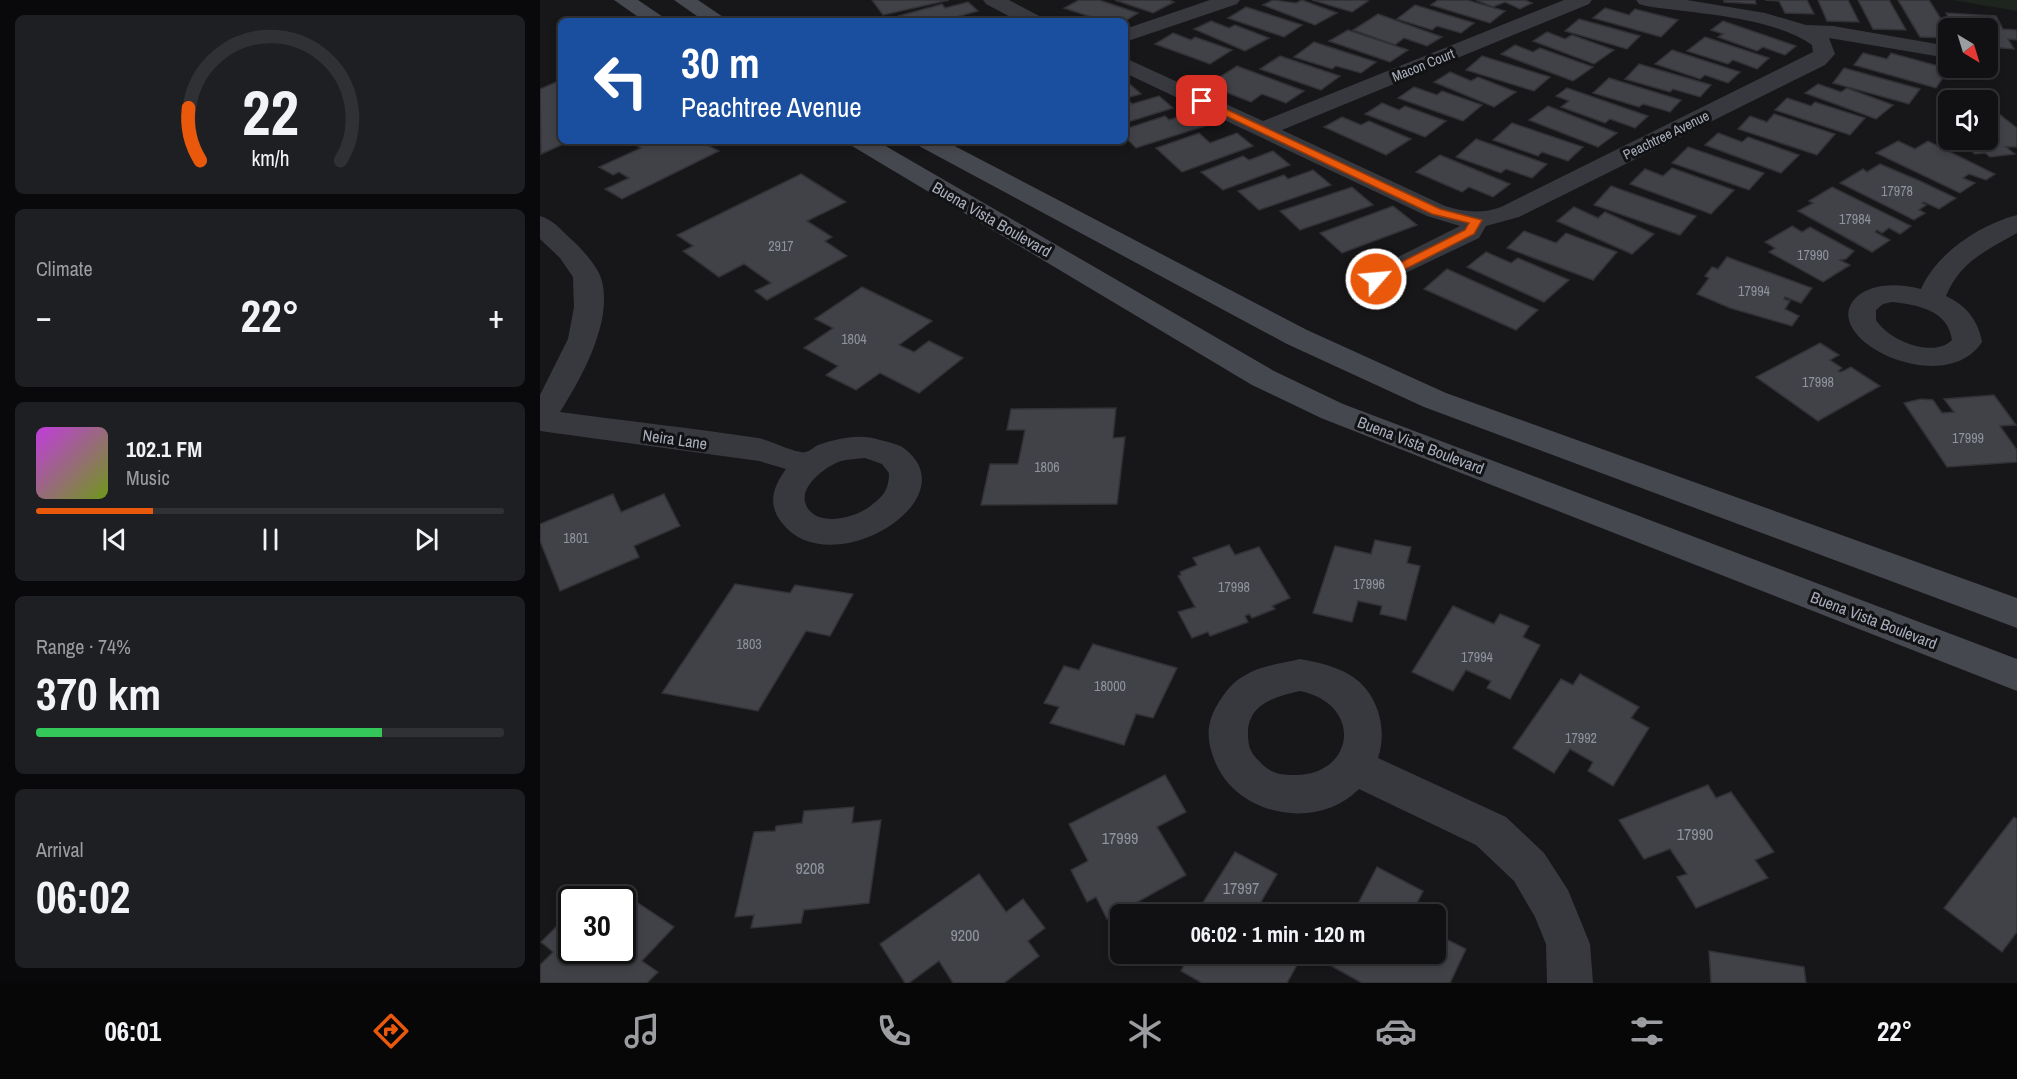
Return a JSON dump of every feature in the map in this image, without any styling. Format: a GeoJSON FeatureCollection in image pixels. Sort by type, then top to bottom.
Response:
{"type":"FeatureCollection","features":[{"type":"Feature","properties":{"kind":"main road"},"geometry":{"type":"LineString","coordinates":[[624,0],[654,18]]}},
{"type":"Feature","properties":{"kind":"main road"},"geometry":{"type":"LineString","coordinates":[[684,0],[714,18]]}},
{"type":"Feature","properties":{"kind":"main road","name":"Buena Vista Boulevard"},"geometry":{"type":"LineString","coordinates":[[865,144],[1263,378],[1332,411],[2017,675]]}},
{"type":"Feature","properties":{"kind":"main road"},"geometry":{"type":"LineString","coordinates":[[933,144],[1297,338],[1435,400],[2017,613]]}},
{"type":"Feature","properties":{"kind":"street"},"geometry":{"type":"LineString","coordinates":[[993,0],[1028,18]]}},
{"type":"Feature","properties":{"kind":"street"},"geometry":{"type":"LineString","coordinates":[[1128,35],[1230,0]]}},
{"type":"Feature","properties":{"kind":"street","name":"Macon Court"},"geometry":{"type":"LineString","coordinates":[[1264,129],[1582,0]]}},
{"type":"Feature","properties":{"kind":"street"},"geometry":{"type":"LineString","coordinates":[[1646,0],[1780,23],[1805,31],[1833,32],[1938,50]]}},
{"type":"Feature","properties":{"kind":"street","name":"Peachtree Avenue"},"geometry":{"type":"LineString","coordinates":[[1128,66],[1436,211],[1458,219],[1476,220],[1510,212],[1817,60],[1824,54],[1823,45],[1805,31]]}},
{"type":"Feature","properties":{"kind":"street","name":"Peachtree Avenue"},"geometry":{"type":"LineString","coordinates":[[1376,279],[1470,232],[1476,220]]}},
{"type":"Feature","properties":{"kind":"street"},"geometry":{"type":"LineString","coordinates":[[1930,300],[1942,273],[1970,248],[2017,223]]}},
{"type":"Feature","properties":{"kind":"street"},"geometry":{"type":"LineString","coordinates":[[540,224],[569,252],[587,277],[588,307],[583,339],[564,382],[540,420]]}},
{"type":"Feature","properties":{"kind":"street","name":"Neira Lane"},"geometry":{"type":"LineString","coordinates":[[540,420],[760,450],[809,465]]}},
{"type":"Feature","properties":{"kind":"street"},"geometry":{"type":"LineString","coordinates":[[1355,767],[1491,831],[1530,867],[1553,905],[1568,944],[1570,983]]}},
{"type":"Feature","properties":{"kind":"shaded area"},"geometry":{"type":"Polygon","coordinates":[[[1952,0],[2017,0],[2017,11],[1952,0]]]}},
{"type":"Feature","properties":{"kind":"building"},"geometry":{"type":"Polygon","coordinates":[[[872,0],[949,0],[883,15],[872,0]]]}},
{"type":"Feature","properties":{"kind":"building"},"geometry":{"type":"Polygon","coordinates":[[[1079,0],[1099,0],[1138,13],[1128,19],[1094,18],[1064,8],[1079,0]]]}},
{"type":"Feature","properties":{"kind":"building"},"geometry":{"type":"Polygon","coordinates":[[[1115,0],[1169,0],[1174,2],[1153,13],[1115,0]]]}},
{"type":"Feature","properties":{"kind":"building"},"geometry":{"type":"Polygon","coordinates":[[[1273,0],[1296,3],[1302,0],[1337,13],[1315,25],[1263,5],[1273,0]]]}},
{"type":"Feature","properties":{"kind":"building"},"geometry":{"type":"Polygon","coordinates":[[[1312,0],[1364,0],[1368,1],[1352,12],[1312,0]]]}},
{"type":"Feature","properties":{"kind":"building"},"geometry":{"type":"Polygon","coordinates":[[[1438,0],[1467,0],[1505,11],[1490,23],[1431,5],[1438,0]]]}},
{"type":"Feature","properties":{"kind":"building"},"geometry":{"type":"Polygon","coordinates":[[[1476,0],[1525,0],[1532,3],[1520,9],[1505,2],[1493,7],[1476,0]]]}},
{"type":"Feature","properties":{"kind":"building"},"geometry":{"type":"Polygon","coordinates":[[[1724,0],[1755,0],[1756,4],[1724,2],[1724,0]]]}},
{"type":"Feature","properties":{"kind":"building"},"geometry":{"type":"Polygon","coordinates":[[[1765,0],[1807,0],[1814,14],[1785,13],[1779,1],[1765,0]]]}},
{"type":"Feature","properties":{"kind":"building"},"geometry":{"type":"Polygon","coordinates":[[[1818,0],[1848,0],[1859,22],[1827,21],[1818,0]]]}},
{"type":"Feature","properties":{"kind":"building"},"geometry":{"type":"Polygon","coordinates":[[[1858,0],[1889,0],[1906,30],[1873,29],[1858,0]]]}},
{"type":"Feature","properties":{"kind":"building"},"geometry":{"type":"Polygon","coordinates":[[[1898,0],[1929,0],[1940,18],[1938,18],[1938,38],[1920,37],[1898,0]]]}},
{"type":"Feature","properties":{"kind":"building"},"geometry":{"type":"Polygon","coordinates":[[[968,2],[978,11],[953,18],[901,18],[899,16],[942,4],[945,8],[968,2]]]}},
{"type":"Feature","properties":{"kind":"building"},"geometry":{"type":"Polygon","coordinates":[[[1415,5],[1474,23],[1461,33],[1437,26],[1432,30],[1397,19],[1415,5]]]}},
{"type":"Feature","properties":{"kind":"building"},"geometry":{"type":"Polygon","coordinates":[[[1246,7],[1302,25],[1284,37],[1228,18],[1246,7]]]}},
{"type":"Feature","properties":{"kind":"building"},"geometry":{"type":"Polygon","coordinates":[[[1605,8],[1629,15],[1635,9],[1678,20],[1661,37],[1593,18],[1605,8]]]}},
{"type":"Feature","properties":{"kind":"building"},"geometry":{"type":"Polygon","coordinates":[[[1946,13],[1996,16],[1997,18],[1949,18],[1946,13]]]}},
{"type":"Feature","properties":{"kind":"building"},"geometry":{"type":"Polygon","coordinates":[[[1378,14],[1442,37],[1427,46],[1404,38],[1395,45],[1353,30],[1378,14]]]}},
{"type":"Feature","properties":{"kind":"building"},"geometry":{"type":"Polygon","coordinates":[[[1579,19],[1640,36],[1627,49],[1565,31],[1579,19]]]}},
{"type":"Feature","properties":{"kind":"building"},"geometry":{"type":"Polygon","coordinates":[[[1998,20],[2003,29],[2017,30],[2017,40],[2008,39],[2014,49],[1998,48],[1998,20]]]}},
{"type":"Feature","properties":{"kind":"building"},"geometry":{"type":"Polygon","coordinates":[[[1211,21],[1229,28],[1235,25],[1269,38],[1245,51],[1194,29],[1211,21]]]}},
{"type":"Feature","properties":{"kind":"building"},"geometry":{"type":"Polygon","coordinates":[[[1723,21],[1796,46],[1785,55],[1763,47],[1757,51],[1718,37],[1723,34],[1711,30],[1723,21]]]}},
{"type":"Feature","properties":{"kind":"building"},"geometry":{"type":"Polygon","coordinates":[[[1348,30],[1408,50],[1390,62],[1329,41],[1348,30]]]}},
{"type":"Feature","properties":{"kind":"building"},"geometry":{"type":"Polygon","coordinates":[[[1547,32],[1565,39],[1572,35],[1614,50],[1594,64],[1533,41],[1547,32]]]}},
{"type":"Feature","properties":{"kind":"building"},"geometry":{"type":"Polygon","coordinates":[[[1173,33],[1191,40],[1195,37],[1232,50],[1210,64],[1155,44],[1173,33]]]}},
{"type":"Feature","properties":{"kind":"building"},"geometry":{"type":"Polygon","coordinates":[[[1705,37],[1769,58],[1757,69],[1733,60],[1728,64],[1687,51],[1705,37]]]}},
{"type":"Feature","properties":{"kind":"building"},"geometry":{"type":"Polygon","coordinates":[[[1314,42],[1376,62],[1361,73],[1336,66],[1332,69],[1294,57],[1314,42]]]}},
{"type":"Feature","properties":{"kind":"building"},"geometry":{"type":"Polygon","coordinates":[[[1515,45],[1533,52],[1540,48],[1593,67],[1573,81],[1501,54],[1515,45]]]}},
{"type":"Feature","properties":{"kind":"building"},"geometry":{"type":"Polygon","coordinates":[[[1672,50],[1740,72],[1728,83],[1705,75],[1700,79],[1655,64],[1672,50]]]}},
{"type":"Feature","properties":{"kind":"building"},"geometry":{"type":"Polygon","coordinates":[[[1863,53],[1887,59],[1891,53],[1938,66],[1938,78],[1943,78],[1936,88],[1854,65],[1863,53]]]}},
{"type":"Feature","properties":{"kind":"building"},"geometry":{"type":"Polygon","coordinates":[[[1280,56],[1340,76],[1321,90],[1260,69],[1280,56]]]}},
{"type":"Feature","properties":{"kind":"building"},"geometry":{"type":"Polygon","coordinates":[[[1482,56],[1550,77],[1534,91],[1466,70],[1482,56]]]}},
{"type":"Feature","properties":{"kind":"building"},"geometry":{"type":"Polygon","coordinates":[[[1639,64],[1711,85],[1700,97],[1673,89],[1670,92],[1625,79],[1639,64]]]}},
{"type":"Feature","properties":{"kind":"building"},"geometry":{"type":"Polygon","coordinates":[[[1237,66],[1304,91],[1286,103],[1262,94],[1251,102],[1207,85],[1237,66]]]}},
{"type":"Feature","properties":{"kind":"building"},"geometry":{"type":"Polygon","coordinates":[[[1844,68],[1920,89],[1909,104],[1833,83],[1844,68]]]}},
{"type":"Feature","properties":{"kind":"building"},"geometry":{"type":"Polygon","coordinates":[[[1450,72],[1471,81],[1478,77],[1516,92],[1494,107],[1434,82],[1450,72]]]}},
{"type":"Feature","properties":{"kind":"building"},"geometry":{"type":"Polygon","coordinates":[[[1609,78],[1681,100],[1670,112],[1643,104],[1639,107],[1593,93],[1609,78]]]}},
{"type":"Feature","properties":{"kind":"building"},"geometry":{"type":"Polygon","coordinates":[[[558,81],[558,144],[563,144],[541,154],[540,89],[558,81]]]}},
{"type":"Feature","properties":{"kind":"building"},"geometry":{"type":"Polygon","coordinates":[[[1128,83],[1141,94],[1128,97],[1128,83]]]}},
{"type":"Feature","properties":{"kind":"building"},"geometry":{"type":"Polygon","coordinates":[[[1818,84],[1841,92],[1847,88],[1893,105],[1876,119],[1805,93],[1818,84]]]}},
{"type":"Feature","properties":{"kind":"building"},"geometry":{"type":"Polygon","coordinates":[[[1414,87],[1437,95],[1442,91],[1482,105],[1463,121],[1398,98],[1414,87]]]}},
{"type":"Feature","properties":{"kind":"building"},"geometry":{"type":"Polygon","coordinates":[[[1567,88],[1648,116],[1635,128],[1610,119],[1605,123],[1561,107],[1569,101],[1556,96],[1567,88]]]}},
{"type":"Feature","properties":{"kind":"building"},"geometry":{"type":"Polygon","coordinates":[[[1159,96],[1173,108],[1128,122],[1128,100],[1132,104],[1159,96]]]}},
{"type":"Feature","properties":{"kind":"building"},"geometry":{"type":"Polygon","coordinates":[[[1787,98],[1811,106],[1815,102],[1865,118],[1850,135],[1775,110],[1787,98]]]}},
{"type":"Feature","properties":{"kind":"building"},"geometry":{"type":"Polygon","coordinates":[[[1382,103],[1399,110],[1405,106],[1446,121],[1425,137],[1365,114],[1382,103]]]}},
{"type":"Feature","properties":{"kind":"building"},"geometry":{"type":"Polygon","coordinates":[[[1548,106],[1617,133],[1598,147],[1529,120],[1548,106]]]}},
{"type":"Feature","properties":{"kind":"building"},"geometry":{"type":"Polygon","coordinates":[[[1193,112],[1208,125],[1136,148],[1128,140],[1128,128],[1165,116],[1169,120],[1193,112]]]}},
{"type":"Feature","properties":{"kind":"building"},"geometry":{"type":"Polygon","coordinates":[[[1774,114],[1835,134],[1817,155],[1738,129],[1750,116],[1767,122],[1774,114]]]}},
{"type":"Feature","properties":{"kind":"building"},"geometry":{"type":"Polygon","coordinates":[[[1998,114],[2017,128],[2017,147],[2006,147],[2015,154],[1990,157],[1985,153],[1975,154],[1970,150],[1998,150],[1998,114]]]}},
{"type":"Feature","properties":{"kind":"building"},"geometry":{"type":"Polygon","coordinates":[[[1342,117],[1361,125],[1369,121],[1411,139],[1386,155],[1324,127],[1342,117]]]}},
{"type":"Feature","properties":{"kind":"building"},"geometry":{"type":"Polygon","coordinates":[[[1512,123],[1583,147],[1568,161],[1542,152],[1538,156],[1493,140],[1512,123]]]}},
{"type":"Feature","properties":{"kind":"building"},"geometry":{"type":"Polygon","coordinates":[[[1199,133],[1210,143],[1237,133],[1253,146],[1182,172],[1156,148],[1199,133]]]}},
{"type":"Feature","properties":{"kind":"building"},"geometry":{"type":"Polygon","coordinates":[[[1718,133],[1742,142],[1748,137],[1799,155],[1781,173],[1705,145],[1718,133]]]}},
{"type":"Feature","properties":{"kind":"building"},"geometry":{"type":"Polygon","coordinates":[[[1476,139],[1547,164],[1532,178],[1506,169],[1501,173],[1456,157],[1476,139]]]}},
{"type":"Feature","properties":{"kind":"building"},"geometry":{"type":"Polygon","coordinates":[[[1898,141],[1915,149],[1928,141],[1938,146],[1938,150],[1946,150],[1995,174],[1986,180],[1969,174],[1963,178],[1975,183],[1960,193],[1876,153],[1898,141]]]}},
{"type":"Feature","properties":{"kind":"building"},"geometry":{"type":"Polygon","coordinates":[[[634,144],[705,144],[719,151],[622,199],[605,189],[629,178],[619,172],[613,175],[599,167],[641,148],[634,144]]]}},
{"type":"Feature","properties":{"kind":"building"},"geometry":{"type":"Polygon","coordinates":[[[1688,147],[1764,173],[1749,190],[1672,163],[1688,147]]]}},
{"type":"Feature","properties":{"kind":"building"},"geometry":{"type":"Polygon","coordinates":[[[1273,151],[1290,165],[1223,190],[1201,172],[1243,156],[1249,160],[1273,151]]]}},
{"type":"Feature","properties":{"kind":"building"},"geometry":{"type":"Polygon","coordinates":[[[1440,155],[1510,184],[1493,197],[1469,187],[1462,192],[1416,172],[1440,155]]]}},
{"type":"Feature","properties":{"kind":"building"},"geometry":{"type":"Polygon","coordinates":[[[1880,164],[1956,198],[1939,209],[1922,203],[1926,205],[1919,210],[1925,213],[1914,220],[1840,183],[1863,169],[1867,172],[1880,164]]]}},
{"type":"Feature","properties":{"kind":"building"},"geometry":{"type":"Polygon","coordinates":[[[1672,168],[1734,190],[1711,214],[1630,184],[1645,169],[1663,176],[1672,168]]]}},
{"type":"Feature","properties":{"kind":"building"},"geometry":{"type":"Polygon","coordinates":[[[1313,170],[1331,185],[1259,210],[1238,191],[1284,175],[1288,179],[1313,170]]]}},
{"type":"Feature","properties":{"kind":"building"},"geometry":{"type":"Polygon","coordinates":[[[801,174],[846,202],[807,221],[832,237],[825,241],[847,256],[767,300],[755,291],[771,283],[744,264],[719,277],[683,251],[693,246],[677,235],[801,174]]]}},
{"type":"Feature","properties":{"kind":"building"},"geometry":{"type":"Polygon","coordinates":[[[1611,186],[1696,216],[1680,235],[1594,205],[1611,186]]]}},
{"type":"Feature","properties":{"kind":"building"},"geometry":{"type":"Polygon","coordinates":[[[1352,187],[1373,205],[1300,230],[1280,211],[1352,187]]]}},
{"type":"Feature","properties":{"kind":"building"},"geometry":{"type":"Polygon","coordinates":[[[1832,187],[1911,226],[1900,234],[1889,228],[1882,233],[1877,230],[1875,232],[1890,240],[1872,252],[1798,211],[1813,203],[1809,201],[1832,187]]]}},
{"type":"Feature","properties":{"kind":"building"},"geometry":{"type":"Polygon","coordinates":[[[1393,206],[1417,225],[1342,253],[1320,233],[1393,206]]]}},
{"type":"Feature","properties":{"kind":"building"},"geometry":{"type":"Polygon","coordinates":[[[1574,207],[1598,218],[1605,212],[1654,234],[1632,254],[1557,221],[1574,207]]]}},
{"type":"Feature","properties":{"kind":"building"},"geometry":{"type":"Polygon","coordinates":[[[1792,226],[1802,232],[1810,227],[1854,251],[1846,259],[1840,260],[1850,265],[1823,282],[1769,252],[1775,248],[1765,242],[1792,226]]]}},
{"type":"Feature","properties":{"kind":"building"},"geometry":{"type":"Polygon","coordinates":[[[1524,231],[1556,243],[1566,233],[1617,252],[1593,280],[1507,248],[1524,231]]]}},
{"type":"Feature","properties":{"kind":"building"},"geometry":{"type":"Polygon","coordinates":[[[1486,252],[1511,263],[1518,258],[1569,280],[1544,302],[1467,267],[1486,252]]]}},
{"type":"Feature","properties":{"kind":"building"},"geometry":{"type":"Polygon","coordinates":[[[1727,257],[1812,288],[1801,303],[1785,297],[1784,299],[1790,301],[1785,309],[1799,316],[1792,326],[1730,308],[1697,294],[1709,278],[1705,276],[1712,267],[1718,269],[1727,257]]]}},
{"type":"Feature","properties":{"kind":"building"},"geometry":{"type":"Polygon","coordinates":[[[1447,269],[1538,310],[1516,330],[1424,289],[1447,269]]]}},
{"type":"Feature","properties":{"kind":"building"},"geometry":{"type":"Polygon","coordinates":[[[862,287],[932,321],[899,345],[914,352],[929,341],[963,358],[919,393],[880,373],[856,390],[826,375],[838,366],[804,348],[833,328],[815,319],[862,287]]]}},
{"type":"Feature","properties":{"kind":"building"},"geometry":{"type":"Polygon","coordinates":[[[1820,343],[1839,355],[1830,360],[1842,368],[1838,371],[1841,372],[1851,367],[1880,386],[1818,421],[1756,377],[1820,343]]]}},
{"type":"Feature","properties":{"kind":"building"},"geometry":{"type":"Polygon","coordinates":[[[1994,395],[2016,425],[2000,426],[2017,450],[2017,462],[1947,467],[1904,403],[1921,399],[1933,400],[1942,413],[1954,412],[1944,399],[1994,395]]]}},
{"type":"Feature","properties":{"kind":"building"},"geometry":{"type":"Polygon","coordinates":[[[1116,408],[1113,438],[1125,437],[1117,504],[981,505],[990,464],[1018,464],[1025,430],[1007,430],[1011,409],[1116,408]]]}},
{"type":"Feature","properties":{"kind":"building"},"geometry":{"type":"Polygon","coordinates":[[[613,494],[621,512],[664,494],[680,526],[634,546],[639,557],[560,591],[540,541],[540,524],[613,494]]]}},
{"type":"Feature","properties":{"kind":"building"},"geometry":{"type":"Polygon","coordinates":[[[1375,540],[1411,547],[1407,563],[1420,566],[1406,620],[1380,614],[1382,606],[1358,601],[1352,622],[1313,613],[1335,546],[1371,554],[1375,540]]]}},
{"type":"Feature","properties":{"kind":"building"},"geometry":{"type":"Polygon","coordinates":[[[1229,545],[1235,555],[1259,547],[1290,598],[1272,606],[1275,609],[1252,618],[1249,614],[1245,616],[1248,622],[1210,636],[1208,632],[1192,638],[1178,612],[1195,607],[1178,576],[1181,575],[1180,572],[1197,565],[1193,558],[1229,545]]]}},
{"type":"Feature","properties":{"kind":"building"},"geometry":{"type":"Polygon","coordinates":[[[735,584],[790,593],[795,585],[853,594],[830,636],[806,631],[758,711],[662,693],[735,584]]]}},
{"type":"Feature","properties":{"kind":"building"},"geometry":{"type":"Polygon","coordinates":[[[1453,606],[1494,624],[1500,614],[1529,626],[1523,637],[1540,645],[1510,699],[1487,688],[1491,681],[1466,670],[1453,691],[1412,672],[1453,606]]]}},
{"type":"Feature","properties":{"kind":"building"},"geometry":{"type":"Polygon","coordinates":[[[1093,644],[1177,668],[1153,718],[1136,714],[1124,745],[1050,723],[1059,707],[1044,703],[1064,666],[1079,670],[1093,644]]]}},
{"type":"Feature","properties":{"kind":"building"},"geometry":{"type":"Polygon","coordinates":[[[1580,674],[1639,707],[1631,718],[1649,728],[1613,786],[1588,771],[1593,762],[1570,749],[1554,773],[1513,748],[1561,679],[1573,685],[1580,674]]]}},
{"type":"Feature","properties":{"kind":"building"},"geometry":{"type":"Polygon","coordinates":[[[1165,775],[1186,812],[1157,827],[1186,875],[1134,904],[1110,904],[1110,917],[1107,919],[1096,897],[1087,902],[1071,870],[1088,861],[1069,824],[1165,775]]]}},
{"type":"Feature","properties":{"kind":"building"},"geometry":{"type":"Polygon","coordinates":[[[1708,785],[1716,798],[1731,792],[1774,852],[1755,860],[1768,878],[1696,908],[1677,877],[1687,874],[1670,849],[1644,859],[1619,820],[1708,785]]]}},
{"type":"Feature","properties":{"kind":"building"},"geometry":{"type":"Polygon","coordinates":[[[854,807],[852,823],[881,820],[869,903],[804,910],[801,923],[751,928],[754,915],[735,917],[754,832],[775,831],[776,826],[802,823],[804,811],[854,807]]]}},
{"type":"Feature","properties":{"kind":"building"},"geometry":{"type":"Polygon","coordinates":[[[2014,817],[2017,819],[2017,932],[2002,952],[1944,908],[2014,817]]]}},
{"type":"Feature","properties":{"kind":"building"},"geometry":{"type":"Polygon","coordinates":[[[1235,852],[1277,874],[1261,902],[1265,904],[1202,904],[1235,852]]]}},
{"type":"Feature","properties":{"kind":"building"},"geometry":{"type":"Polygon","coordinates":[[[1377,867],[1423,891],[1416,904],[1358,904],[1377,867]]]}},
{"type":"Feature","properties":{"kind":"building"},"geometry":{"type":"Polygon","coordinates":[[[979,874],[1006,912],[1023,899],[1045,928],[1028,941],[1039,956],[1004,983],[953,983],[939,961],[909,983],[905,983],[880,944],[979,874]]]}},
{"type":"Feature","properties":{"kind":"building"},"geometry":{"type":"Polygon","coordinates":[[[636,902],[674,927],[642,961],[658,972],[647,983],[540,983],[540,965],[553,952],[541,942],[558,925],[558,964],[636,964],[636,902]]]}},
{"type":"Feature","properties":{"kind":"building"},"geometry":{"type":"Polygon","coordinates":[[[1446,939],[1466,949],[1450,983],[1362,983],[1328,964],[1446,964],[1446,939]]]}},
{"type":"Feature","properties":{"kind":"building"},"geometry":{"type":"Polygon","coordinates":[[[1709,951],[1804,967],[1806,983],[1711,983],[1709,951]]]}},
{"type":"Feature","properties":{"kind":"building"},"geometry":{"type":"Polygon","coordinates":[[[1185,964],[1297,964],[1287,983],[1202,983],[1181,971],[1185,964]]]}},
{"type":"Feature","properties":{"kind":"route"},"geometry":{"type":"LineString","coordinates":[[1202,101],[1436,211],[1458,219],[1476,220],[1470,232],[1376,279]]}}]}
